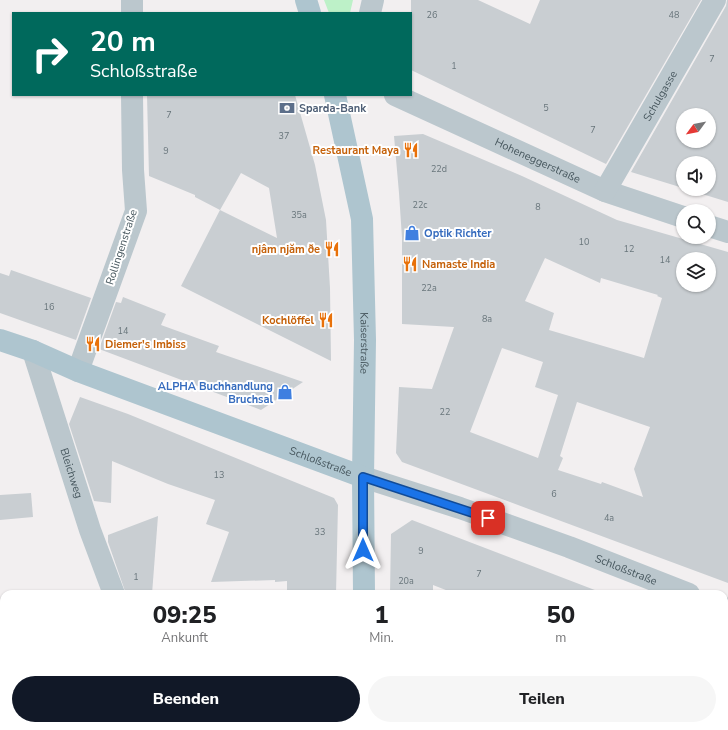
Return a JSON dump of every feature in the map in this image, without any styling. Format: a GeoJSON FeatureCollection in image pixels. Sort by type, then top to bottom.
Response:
{"type":"FeatureCollection","features":[{"type":"Feature","properties":{"kind":"main road"},"geometry":{"type":"LineString","coordinates":[[306,0],[310,12]]}},
{"type":"Feature","properties":{"kind":"main road","name":"Kaiserstraße"},"geometry":{"type":"LineString","coordinates":[[335,96],[362,219],[366,340],[363,477],[364,590]]}},
{"type":"Feature","properties":{"kind":"main road","name":"Schloßstraße"},"geometry":{"type":"LineString","coordinates":[[0,340],[33,351],[78,371],[363,477]]}},
{"type":"Feature","properties":{"kind":"street"},"geometry":{"type":"LineString","coordinates":[[132,0],[132,12]]}},
{"type":"Feature","properties":{"kind":"street"},"geometry":{"type":"LineString","coordinates":[[370,12],[374,0]]}},
{"type":"Feature","properties":{"kind":"street","name":"Schulgasse"},"geometry":{"type":"LineString","coordinates":[[604,191],[714,0]]}},
{"type":"Feature","properties":{"kind":"street","name":"Rollingenstraße"},"geometry":{"type":"LineString","coordinates":[[78,371],[136,211],[132,170],[132,96]]}},
{"type":"Feature","properties":{"kind":"street","name":"Hoheneggerstraße"},"geometry":{"type":"LineString","coordinates":[[397,96],[604,191],[676,215]]}},
{"type":"Feature","properties":{"kind":"street"},"geometry":{"type":"LineString","coordinates":[[716,228],[728,232]]}},
{"type":"Feature","properties":{"kind":"street","name":"Bleichweg"},"geometry":{"type":"LineString","coordinates":[[33,351],[90,530],[112,590]]}},
{"type":"Feature","properties":{"kind":"street","name":"Schloßstraße"},"geometry":{"type":"LineString","coordinates":[[363,477],[460,508],[569,547],[679,590]]}},
{"type":"Feature","properties":{"kind":"green space"},"geometry":{"type":"Polygon","coordinates":[[[324,0],[353,0],[350,12],[329,12],[324,0]]]}},
{"type":"Feature","properties":{"kind":"building"},"geometry":{"type":"Polygon","coordinates":[[[411,0],[478,0],[530,24],[540,0],[701,0],[606,164],[412,70],[411,0]]]}},
{"type":"Feature","properties":{"kind":"building"},"geometry":{"type":"Polygon","coordinates":[[[728,0],[728,202],[709,196],[716,196],[716,156],[676,156],[676,186],[631,172],[726,6],[728,0]]]}},
{"type":"Feature","properties":{"kind":"building"},"geometry":{"type":"Polygon","coordinates":[[[147,96],[295,96],[315,165],[326,220],[330,288],[331,361],[181,286],[220,210],[195,197],[195,195],[149,176],[147,96]],[[241,173],[220,210],[277,238],[269,188],[241,173]]]}},
{"type":"Feature","properties":{"kind":"building"},"geometry":{"type":"Polygon","coordinates":[[[423,134],[522,176],[617,220],[676,237],[676,244],[700,244],[728,252],[728,583],[402,462],[396,453],[399,387],[432,389],[454,327],[402,324],[402,238],[394,136],[423,134]],[[545,258],[525,301],[554,313],[549,330],[644,358],[662,298],[657,296],[658,295],[601,278],[600,283],[545,258]],[[502,348],[470,432],[538,458],[558,395],[535,387],[543,362],[502,348]],[[577,402],[560,456],[563,458],[558,470],[601,484],[602,482],[643,497],[634,469],[650,427],[577,402]]]}},
{"type":"Feature","properties":{"kind":"building"},"geometry":{"type":"Polygon","coordinates":[[[11,270],[91,298],[76,340],[0,313],[0,273],[9,276],[11,270]]]}},
{"type":"Feature","properties":{"kind":"building"},"geometry":{"type":"Polygon","coordinates":[[[123,297],[166,314],[161,325],[219,346],[216,352],[303,382],[261,410],[99,349],[116,302],[121,303],[123,297]]]}},
{"type":"Feature","properties":{"kind":"building"},"geometry":{"type":"Polygon","coordinates":[[[80,397],[128,414],[334,498],[338,505],[336,590],[287,590],[287,581],[275,582],[275,580],[211,582],[229,532],[206,524],[215,500],[168,484],[112,461],[111,503],[94,501],[69,424],[80,397]]]}},
{"type":"Feature","properties":{"kind":"building"},"geometry":{"type":"Polygon","coordinates":[[[31,493],[33,517],[0,520],[0,495],[31,493]]]}},
{"type":"Feature","properties":{"kind":"building"},"geometry":{"type":"Polygon","coordinates":[[[158,516],[152,590],[125,590],[108,542],[108,535],[158,516]]]}},
{"type":"Feature","properties":{"kind":"building"},"geometry":{"type":"Polygon","coordinates":[[[412,520],[595,590],[446,590],[433,585],[433,590],[390,590],[391,534],[412,520]]]}},
{"type":"Feature","properties":{"kind":"place","name":"Sparda-Bank"},"geometry":{"type":"Point","coordinates":[287,108]}},
{"type":"Feature","properties":{"kind":"place","name":"Restaurant Maya"},"geometry":{"type":"Point","coordinates":[411,150]}},
{"type":"Feature","properties":{"kind":"place","name":"Optik Richter"},"geometry":{"type":"Point","coordinates":[412,233]}},
{"type":"Feature","properties":{"kind":"place","name":"njâm njăm ðe"},"geometry":{"type":"Point","coordinates":[332,249]}},
{"type":"Feature","properties":{"kind":"place","name":"Namaste India"},"geometry":{"type":"Point","coordinates":[410,264]}},
{"type":"Feature","properties":{"kind":"place","name":"Kochlöffel"},"geometry":{"type":"Point","coordinates":[326,320]}},
{"type":"Feature","properties":{"kind":"place","name":"Diemer's Imbiss"},"geometry":{"type":"Point","coordinates":[93,344]}},
{"type":"Feature","properties":{"kind":"place","name":"ALPHA Buchhandlung Bruchsal"},"geometry":{"type":"Point","coordinates":[285,392]}},
{"type":"Feature","properties":{"kind":"route"},"geometry":{"type":"LineString","coordinates":[[363,550],[363,477],[488,518]]}}]}
